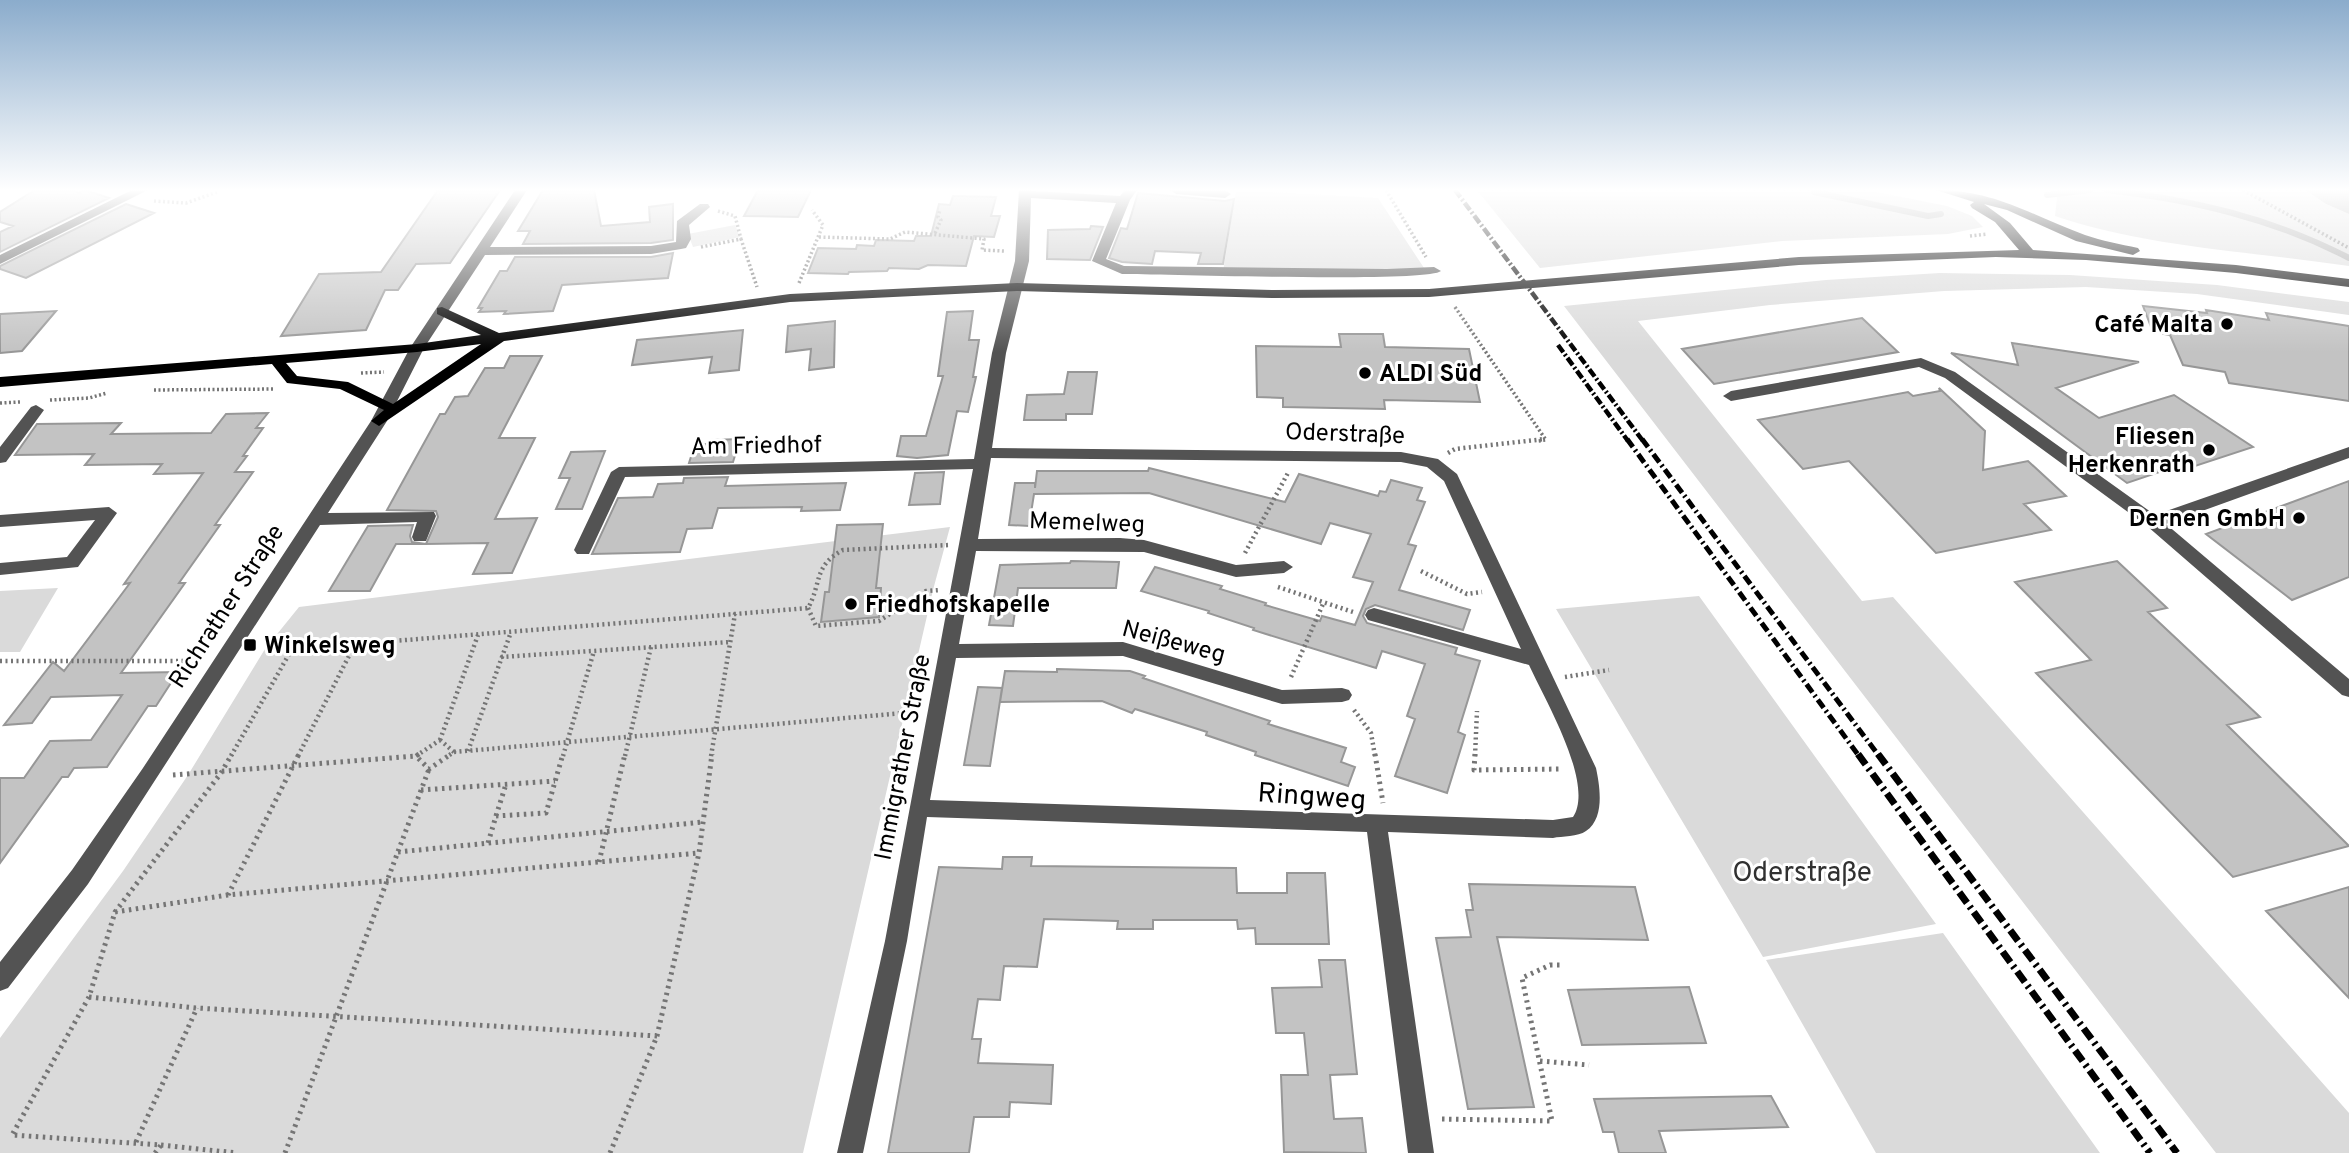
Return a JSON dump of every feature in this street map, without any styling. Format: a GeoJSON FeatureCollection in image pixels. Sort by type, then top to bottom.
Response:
{"type":"FeatureCollection","features":[{"type":"Feature","properties":{"kind":"main road"},"geometry":{"type":"LineString","coordinates":[[2021,244],[2029,254]]}},
{"type":"Feature","properties":{"kind":"main road"},"geometry":{"type":"LineString","coordinates":[[2060,244],[2067,256]]}},
{"type":"Feature","properties":{"kind":"main road"},"geometry":{"type":"LineString","coordinates":[[2098,244],[2236,269]]}},
{"type":"Feature","properties":{"kind":"main road"},"geometry":{"type":"LineString","coordinates":[[0,382],[417,348],[790,299],[1017,287],[1274,294],[1429,293],[1799,261],[1949,254],[2067,256],[2236,269],[2349,283]]}},
{"type":"Feature","properties":{"kind":"main road"},"geometry":{"type":"LineString","coordinates":[[442,311],[499,338]]}},
{"type":"Feature","properties":{"kind":"main road"},"geometry":{"type":"LineString","coordinates":[[275,359],[292,380],[343,385],[382,414],[499,338]]}},
{"type":"Feature","properties":{"kind":"street"},"geometry":{"type":"LineString","coordinates":[[0,260],[33,244]]}},
{"type":"Feature","properties":{"kind":"street","name":"Richrather Straße"},"geometry":{"type":"LineString","coordinates":[[0,980],[80,877],[150,774],[382,414],[417,348],[486,244]]}},
{"type":"Feature","properties":{"kind":"street","name":"Immigrather Straße"},"geometry":{"type":"LineString","coordinates":[[850,1153],[896,941],[918,808],[969,545],[999,353],[1017,287],[1023,244]]}},
{"type":"Feature","properties":{"kind":"street"},"geometry":{"type":"LineString","coordinates":[[1107,244],[1099,261],[1122,271],[1434,271]]}},
{"type":"Feature","properties":{"kind":"street"},"geometry":{"type":"LineString","coordinates":[[481,251],[651,250],[681,245]]}},
{"type":"Feature","properties":{"kind":"street"},"geometry":{"type":"LineString","coordinates":[[1731,396],[1922,362],[1950,374],[2153,522],[2349,690]]}},
{"type":"Feature","properties":{"kind":"street"},"geometry":{"type":"LineString","coordinates":[[0,458],[37,404]]}},
{"type":"Feature","properties":{"kind":"street"},"geometry":{"type":"LineString","coordinates":[[2153,522],[2349,452]]}},
{"type":"Feature","properties":{"kind":"street","name":"Oderstraße"},"geometry":{"type":"LineString","coordinates":[[981,459],[1297,455],[1401,457],[1432,463],[1451,478],[1586,768],[1592,799],[1589,813],[1579,825],[1553,830],[1381,825]]}},
{"type":"Feature","properties":{"kind":"street","name":"Am Friedhof"},"geometry":{"type":"LineString","coordinates":[[583,550],[619,472],[981,459]]}},
{"type":"Feature","properties":{"kind":"street"},"geometry":{"type":"LineString","coordinates":[[0,569],[72,563],[109,513],[1,522]]}},
{"type":"Feature","properties":{"kind":"street"},"geometry":{"type":"LineString","coordinates":[[314,519],[428,516],[420,537]]}},
{"type":"Feature","properties":{"kind":"street","name":"Memelweg"},"geometry":{"type":"LineString","coordinates":[[969,545],[1120,544],[1144,546],[1236,571],[1284,567]]}},
{"type":"Feature","properties":{"kind":"street"},"geometry":{"type":"LineString","coordinates":[[1374,615],[1535,660]]}},
{"type":"Feature","properties":{"kind":"street","name":"Neißeweg"},"geometry":{"type":"LineString","coordinates":[[948,651],[1123,649],[1282,697],[1342,695]]}},
{"type":"Feature","properties":{"kind":"street","name":"Ringweg"},"geometry":{"type":"LineString","coordinates":[[918,808],[1381,825],[1421,1153]]}},
{"type":"Feature","properties":{"kind":"path"},"geometry":{"type":"LineString","coordinates":[[681,245],[691,250],[719,244]]}},
{"type":"Feature","properties":{"kind":"path"},"geometry":{"type":"LineString","coordinates":[[743,244],[757,287]]}},
{"type":"Feature","properties":{"kind":"path"},"geometry":{"type":"LineString","coordinates":[[798,284],[816,244]]}},
{"type":"Feature","properties":{"kind":"path"},"geometry":{"type":"LineString","coordinates":[[983,244],[982,250],[1007,251]]}},
{"type":"Feature","properties":{"kind":"path"},"geometry":{"type":"LineString","coordinates":[[1418,244],[1472,335],[1546,440],[1455,449],[1432,463]]}},
{"type":"Feature","properties":{"kind":"path"},"geometry":{"type":"LineString","coordinates":[[146,390],[215,387],[285,389]]}},
{"type":"Feature","properties":{"kind":"path"},"geometry":{"type":"LineString","coordinates":[[0,403],[37,404],[89,398],[108,392]]}},
{"type":"Feature","properties":{"kind":"path"},"geometry":{"type":"LineString","coordinates":[[1236,571],[1297,455]]}},
{"type":"Feature","properties":{"kind":"path"},"geometry":{"type":"LineString","coordinates":[[237,1153],[136,1142],[12,1135],[89,997],[115,912],[221,772],[292,649],[808,608],[814,600],[821,564],[831,555],[843,550],[969,545]]}},
{"type":"Feature","properties":{"kind":"path"},"geometry":{"type":"LineString","coordinates":[[1421,571],[1467,594],[1503,589]]}},
{"type":"Feature","properties":{"kind":"path"},"geometry":{"type":"LineString","coordinates":[[808,608],[816,626],[879,621],[926,591],[960,591]]}},
{"type":"Feature","properties":{"kind":"path"},"geometry":{"type":"LineString","coordinates":[[1282,697],[1323,604],[1374,615]]}},
{"type":"Feature","properties":{"kind":"path"},"geometry":{"type":"LineString","coordinates":[[610,1153],[657,1036],[699,853],[715,728],[735,614]]}},
{"type":"Feature","properties":{"kind":"path"},"geometry":{"type":"LineString","coordinates":[[468,751],[511,632]]}},
{"type":"Feature","properties":{"kind":"path"},"geometry":{"type":"LineString","coordinates":[[150,774],[188,775],[416,756],[440,740],[478,635]]}},
{"type":"Feature","properties":{"kind":"path"},"geometry":{"type":"LineString","coordinates":[[502,657],[730,642]]}},
{"type":"Feature","properties":{"kind":"path"},"geometry":{"type":"LineString","coordinates":[[228,895],[355,643]]}},
{"type":"Feature","properties":{"kind":"path"},"geometry":{"type":"LineString","coordinates":[[599,862],[651,647]]}},
{"type":"Feature","properties":{"kind":"path"},"geometry":{"type":"LineString","coordinates":[[496,816],[546,813],[593,651]]}},
{"type":"Feature","properties":{"kind":"path"},"geometry":{"type":"LineString","coordinates":[[0,661],[222,661]]}},
{"type":"Feature","properties":{"kind":"path"},"geometry":{"type":"LineString","coordinates":[[1545,681],[1609,670]]}},
{"type":"Feature","properties":{"kind":"path"},"geometry":{"type":"LineString","coordinates":[[1342,695],[1371,733],[1381,825]]}},
{"type":"Feature","properties":{"kind":"path"},"geometry":{"type":"LineString","coordinates":[[285,1153],[429,769],[454,752],[937,710]]}},
{"type":"Feature","properties":{"kind":"path"},"geometry":{"type":"LineString","coordinates":[[1477,711],[1474,770],[1586,768]]}},
{"type":"Feature","properties":{"kind":"path"},"geometry":{"type":"LineString","coordinates":[[440,740],[454,752]]}},
{"type":"Feature","properties":{"kind":"path"},"geometry":{"type":"LineString","coordinates":[[416,756],[429,769]]}},
{"type":"Feature","properties":{"kind":"path"},"geometry":{"type":"LineString","coordinates":[[421,790],[555,781]]}},
{"type":"Feature","properties":{"kind":"path"},"geometry":{"type":"LineString","coordinates":[[488,843],[506,784]]}},
{"type":"Feature","properties":{"kind":"path"},"geometry":{"type":"LineString","coordinates":[[398,852],[703,822]]}},
{"type":"Feature","properties":{"kind":"path"},"geometry":{"type":"LineString","coordinates":[[115,912],[228,895],[699,853]]}},
{"type":"Feature","properties":{"kind":"path"},"geometry":{"type":"LineString","coordinates":[[1417,1118],[1552,1121],[1522,978],[1550,965],[1562,965]]}},
{"type":"Feature","properties":{"kind":"path"},"geometry":{"type":"LineString","coordinates":[[89,997],[197,1007],[657,1036]]}},
{"type":"Feature","properties":{"kind":"path"},"geometry":{"type":"LineString","coordinates":[[136,1142],[197,1007]]}},
{"type":"Feature","properties":{"kind":"path"},"geometry":{"type":"LineString","coordinates":[[1540,1061],[1589,1065]]}},
{"type":"Feature","properties":{"kind":"path"},"geometry":{"type":"LineString","coordinates":[[155,1153],[161,1145]]}},
{"type":"Feature","properties":{"kind":"green space"},"geometry":{"type":"Polygon","coordinates":[[[1227,244],[1408,244],[1426,271],[1223,272],[1227,244]]]}},
{"type":"Feature","properties":{"kind":"green space"},"geometry":{"type":"Polygon","coordinates":[[[1520,244],[1757,244],[1540,268],[1520,244]]]}},
{"type":"Feature","properties":{"kind":"green space"},"geometry":{"type":"Polygon","coordinates":[[[2177,244],[2349,244],[2349,266],[2177,244]]]}},
{"type":"Feature","properties":{"kind":"green space"},"geometry":{"type":"Polygon","coordinates":[[[1940,273],[2070,275],[2217,285],[2349,302],[2349,315],[2197,294],[2086,287],[1944,291],[1770,305],[1638,321],[1862,601],[1893,597],[2349,1113],[2349,1153],[2216,1153],[1564,306],[1826,280],[1940,273]]]}},
{"type":"Feature","properties":{"kind":"green space"},"geometry":{"type":"Polygon","coordinates":[[[950,527],[933,590],[803,1153],[0,1153],[0,1038],[123,871],[188,775],[265,649],[299,607],[950,527]]]}},
{"type":"Feature","properties":{"kind":"green space"},"geometry":{"type":"Polygon","coordinates":[[[58,588],[20,652],[0,652],[0,591],[58,588]]]}},
{"type":"Feature","properties":{"kind":"green space","name":"Oderstraße"},"geometry":{"type":"Polygon","coordinates":[[[1699,596],[1936,924],[1763,957],[1556,609],[1699,596]]]}},
{"type":"Feature","properties":{"kind":"green space"},"geometry":{"type":"Polygon","coordinates":[[[1943,933],[2100,1153],[1876,1153],[1766,960],[1943,933]]]}},
{"type":"Feature","properties":{"kind":"building"},"geometry":{"type":"Polygon","coordinates":[[[0,244],[17,244],[0,252],[0,244]]]}},
{"type":"Feature","properties":{"kind":"building"},"geometry":{"type":"Polygon","coordinates":[[[45,244],[93,244],[26,278],[0,269],[0,266],[45,244]]]}},
{"type":"Feature","properties":{"kind":"building"},"geometry":{"type":"Polygon","coordinates":[[[401,244],[463,244],[450,263],[416,264],[398,290],[385,290],[366,330],[281,336],[319,274],[381,272],[401,244]]]}},
{"type":"Feature","properties":{"kind":"building"},"geometry":{"type":"Polygon","coordinates":[[[875,244],[972,244],[966,266],[928,265],[919,269],[889,268],[887,271],[848,274],[808,273],[818,248],[856,249],[857,245],[874,246],[875,244]]]}},
{"type":"Feature","properties":{"kind":"building"},"geometry":{"type":"Polygon","coordinates":[[[1048,244],[1096,244],[1090,260],[1047,259],[1048,244]]]}},
{"type":"Feature","properties":{"kind":"building"},"geometry":{"type":"Polygon","coordinates":[[[1115,244],[1226,244],[1223,264],[1198,264],[1201,253],[1155,251],[1152,264],[1122,262],[1109,258],[1115,244]]]}},
{"type":"Feature","properties":{"kind":"building"},"geometry":{"type":"Polygon","coordinates":[[[673,253],[668,278],[562,285],[553,311],[504,314],[506,311],[479,312],[482,308],[478,308],[500,271],[507,271],[515,257],[651,257],[673,253]]]}},
{"type":"Feature","properties":{"kind":"building"},"geometry":{"type":"Polygon","coordinates":[[[2143,306],[2207,313],[2206,310],[2269,320],[2266,313],[2349,326],[2349,401],[2229,383],[2225,372],[2183,365],[2170,335],[2153,332],[2143,306]]]}},
{"type":"Feature","properties":{"kind":"building"},"geometry":{"type":"Polygon","coordinates":[[[56,311],[22,351],[0,353],[0,314],[56,311]]]}},
{"type":"Feature","properties":{"kind":"building"},"geometry":{"type":"Polygon","coordinates":[[[973,311],[969,340],[979,340],[973,377],[976,377],[968,412],[957,411],[948,455],[917,458],[897,456],[901,436],[926,436],[943,376],[938,376],[947,312],[973,311]]]}},
{"type":"Feature","properties":{"kind":"building"},"geometry":{"type":"Polygon","coordinates":[[[1862,318],[1898,352],[1714,384],[1682,349],[1862,318]]]}},
{"type":"Feature","properties":{"kind":"building"},"geometry":{"type":"Polygon","coordinates":[[[835,321],[834,367],[809,370],[811,349],[786,352],[788,326],[835,321]]]}},
{"type":"Feature","properties":{"kind":"building"},"geometry":{"type":"Polygon","coordinates":[[[743,330],[739,370],[709,373],[712,357],[632,365],[637,340],[743,330]]]}},
{"type":"Feature","properties":{"kind":"building","name":"ALDI Süd"},"geometry":{"type":"Polygon","coordinates":[[[1339,334],[1383,334],[1385,347],[1469,349],[1480,402],[1384,400],[1385,409],[1283,407],[1283,398],[1257,397],[1256,346],[1341,347],[1339,334]]]}},
{"type":"Feature","properties":{"kind":"building"},"geometry":{"type":"Polygon","coordinates":[[[2012,343],[2139,362],[2056,388],[2099,418],[2174,395],[2253,447],[2186,469],[2180,465],[2127,483],[1951,353],[2018,365],[2012,343]]]}},
{"type":"Feature","properties":{"kind":"building"},"geometry":{"type":"Polygon","coordinates":[[[510,356],[542,356],[499,438],[535,438],[495,519],[537,518],[512,573],[473,574],[488,543],[426,544],[438,517],[436,511],[387,510],[440,414],[445,414],[455,397],[468,396],[485,368],[504,368],[510,356]]]}},
{"type":"Feature","properties":{"kind":"building"},"geometry":{"type":"Polygon","coordinates":[[[1068,372],[1097,372],[1092,414],[1066,414],[1066,420],[1024,420],[1027,395],[1064,394],[1068,372]]]}},
{"type":"Feature","properties":{"kind":"building"},"geometry":{"type":"Polygon","coordinates":[[[1939,388],[1985,431],[1983,470],[2028,461],[2066,496],[2024,504],[2051,530],[1936,553],[1849,461],[1803,469],[1758,420],[1908,392],[1913,396],[1940,391],[1939,388]]]}},
{"type":"Feature","properties":{"kind":"building"},"geometry":{"type":"Polygon","coordinates":[[[268,413],[256,428],[263,428],[235,472],[253,472],[215,525],[220,525],[179,583],[185,583],[121,673],[178,672],[156,706],[148,706],[107,767],[74,768],[68,777],[62,777],[0,863],[0,778],[24,778],[50,741],[91,740],[122,695],[51,697],[32,723],[4,725],[53,662],[64,671],[130,583],[124,584],[203,473],[154,474],[162,464],[85,465],[94,454],[15,455],[37,424],[121,423],[111,434],[211,433],[226,414],[268,413]]]}},
{"type":"Feature","properties":{"kind":"building"},"geometry":{"type":"Polygon","coordinates":[[[740,439],[733,462],[689,463],[695,444],[709,444],[711,440],[740,439]]]}},
{"type":"Feature","properties":{"kind":"building"},"geometry":{"type":"Polygon","coordinates":[[[605,451],[582,509],[556,509],[570,478],[559,478],[571,452],[605,451]]]}},
{"type":"Feature","properties":{"kind":"building"},"geometry":{"type":"Polygon","coordinates":[[[1149,468],[1285,502],[1299,474],[1378,496],[1380,491],[1386,492],[1391,480],[1422,488],[1417,500],[1425,502],[1408,544],[1416,546],[1399,590],[1470,610],[1463,630],[1375,605],[1366,609],[1363,616],[1367,623],[1457,648],[1455,654],[1480,661],[1458,732],[1465,735],[1447,793],[1395,776],[1415,719],[1407,716],[1425,664],[1382,651],[1376,668],[1253,630],[1254,628],[1208,613],[1209,611],[1141,591],[1155,567],[1222,586],[1220,589],[1320,621],[1322,616],[1355,625],[1373,582],[1353,577],[1371,534],[1330,523],[1321,544],[1149,493],[1034,494],[1029,526],[1009,525],[1015,483],[1035,483],[1035,488],[1037,471],[1148,471],[1149,468]]]}},
{"type":"Feature","properties":{"kind":"building"},"geometry":{"type":"Polygon","coordinates":[[[944,472],[940,504],[909,505],[915,473],[944,472]]]}},
{"type":"Feature","properties":{"kind":"building"},"geometry":{"type":"Polygon","coordinates":[[[728,477],[725,486],[846,483],[840,510],[801,511],[802,507],[718,508],[712,528],[687,529],[680,552],[592,554],[618,498],[653,497],[658,484],[683,483],[684,478],[728,477]]]}},
{"type":"Feature","properties":{"kind":"building"},"geometry":{"type":"Polygon","coordinates":[[[2349,481],[2349,577],[2292,600],[2206,534],[2349,481]]]}},
{"type":"Feature","properties":{"kind":"building"},"geometry":{"type":"Polygon","coordinates":[[[883,524],[876,588],[881,588],[879,617],[821,622],[825,592],[829,592],[837,525],[883,524]]]}},
{"type":"Feature","properties":{"kind":"building"},"geometry":{"type":"Polygon","coordinates":[[[413,525],[410,536],[412,542],[426,544],[396,544],[370,591],[329,591],[368,526],[413,525]]]}},
{"type":"Feature","properties":{"kind":"building"},"geometry":{"type":"Polygon","coordinates":[[[1071,561],[1119,562],[1116,588],[1018,588],[1013,626],[989,625],[1000,565],[1071,561]]]}},
{"type":"Feature","properties":{"kind":"building"},"geometry":{"type":"Polygon","coordinates":[[[2117,561],[2167,608],[2148,612],[2260,717],[2227,725],[2349,846],[2233,877],[2036,673],[2091,660],[2015,582],[2117,561]]]}},
{"type":"Feature","properties":{"kind":"building"},"geometry":{"type":"Polygon","coordinates":[[[1057,669],[1130,671],[1145,676],[1143,678],[1270,721],[1268,724],[1346,748],[1341,762],[1355,767],[1348,786],[1255,755],[1256,752],[1206,735],[1207,732],[1135,709],[1132,713],[1102,701],[1000,702],[1005,671],[1057,672],[1057,669]]]}},
{"type":"Feature","properties":{"kind":"building"},"geometry":{"type":"Polygon","coordinates":[[[978,687],[1002,688],[990,766],[964,765],[978,687]]]}},
{"type":"Feature","properties":{"kind":"building"},"geometry":{"type":"Polygon","coordinates":[[[1003,857],[1032,857],[1031,866],[1236,868],[1237,893],[1287,893],[1287,873],[1325,873],[1329,944],[1256,944],[1255,928],[1238,929],[1237,920],[1153,920],[1153,929],[1117,929],[1118,921],[1044,919],[1037,967],[1004,966],[1000,1000],[978,999],[972,1039],[981,1039],[978,1063],[1053,1065],[1051,1104],[1010,1102],[1009,1117],[974,1117],[969,1153],[888,1153],[939,867],[1002,869],[1003,857]]]}},
{"type":"Feature","properties":{"kind":"building"},"geometry":{"type":"Polygon","coordinates":[[[1469,884],[1635,887],[1648,940],[1497,937],[1534,1107],[1468,1109],[1436,938],[1471,937],[1466,910],[1473,910],[1469,884]]]}},
{"type":"Feature","properties":{"kind":"building"},"geometry":{"type":"Polygon","coordinates":[[[2349,887],[2349,998],[2266,911],[2349,887]]]}},
{"type":"Feature","properties":{"kind":"building"},"geometry":{"type":"Polygon","coordinates":[[[1319,960],[1345,960],[1357,1074],[1330,1075],[1334,1119],[1362,1118],[1366,1153],[1284,1152],[1281,1075],[1308,1075],[1304,1033],[1276,1033],[1272,988],[1322,987],[1319,960]]]}},
{"type":"Feature","properties":{"kind":"building"},"geometry":{"type":"Polygon","coordinates":[[[1689,987],[1706,1043],[1582,1045],[1568,990],[1689,987]]]}},
{"type":"Feature","properties":{"kind":"building"},"geometry":{"type":"Polygon","coordinates":[[[1771,1096],[1788,1127],[1659,1131],[1666,1153],[1619,1153],[1614,1132],[1603,1132],[1594,1099],[1771,1096]]]}},
{"type":"Feature","properties":{"kind":"waterway"},"geometry":{"type":"LineString","coordinates":[[2320,244],[2349,258]]}},
{"type":"Feature","properties":{"kind":"railway"},"geometry":{"type":"LineString","coordinates":[[1495,244],[1643,441]]}},
{"type":"Feature","properties":{"kind":"railway"},"geometry":{"type":"LineString","coordinates":[[1558,345],[1628,441]]}},
{"type":"Feature","properties":{"kind":"railway"},"geometry":{"type":"LineString","coordinates":[[1627,439],[1859,756]]}},
{"type":"Feature","properties":{"kind":"railway"},"geometry":{"type":"LineString","coordinates":[[1642,439],[1879,756]]}},
{"type":"Feature","properties":{"kind":"railway"},"geometry":{"type":"LineString","coordinates":[[1858,754],[2150,1153]]}},
{"type":"Feature","properties":{"kind":"railway"},"geometry":{"type":"LineString","coordinates":[[1878,754],[2177,1153]]}},
{"type":"Feature","properties":{"kind":"place","name":"Café Malta"},"geometry":{"type":"Point","coordinates":[2227,324]}},
{"type":"Feature","properties":{"kind":"place","name":"ALDI Süd"},"geometry":{"type":"Point","coordinates":[1365,373]}},
{"type":"Feature","properties":{"kind":"place","name":"Fliesen Herkenrath"},"geometry":{"type":"Point","coordinates":[2209,450]}},
{"type":"Feature","properties":{"kind":"place","name":"Dernen GmbH"},"geometry":{"type":"Point","coordinates":[2299,518]}},
{"type":"Feature","properties":{"kind":"place","name":"Friedhofskapelle"},"geometry":{"type":"Point","coordinates":[851,604]}},
{"type":"Feature","properties":{"kind":"place","name":"Winkelsweg"},"geometry":{"type":"Point","coordinates":[250,645]}}]}
